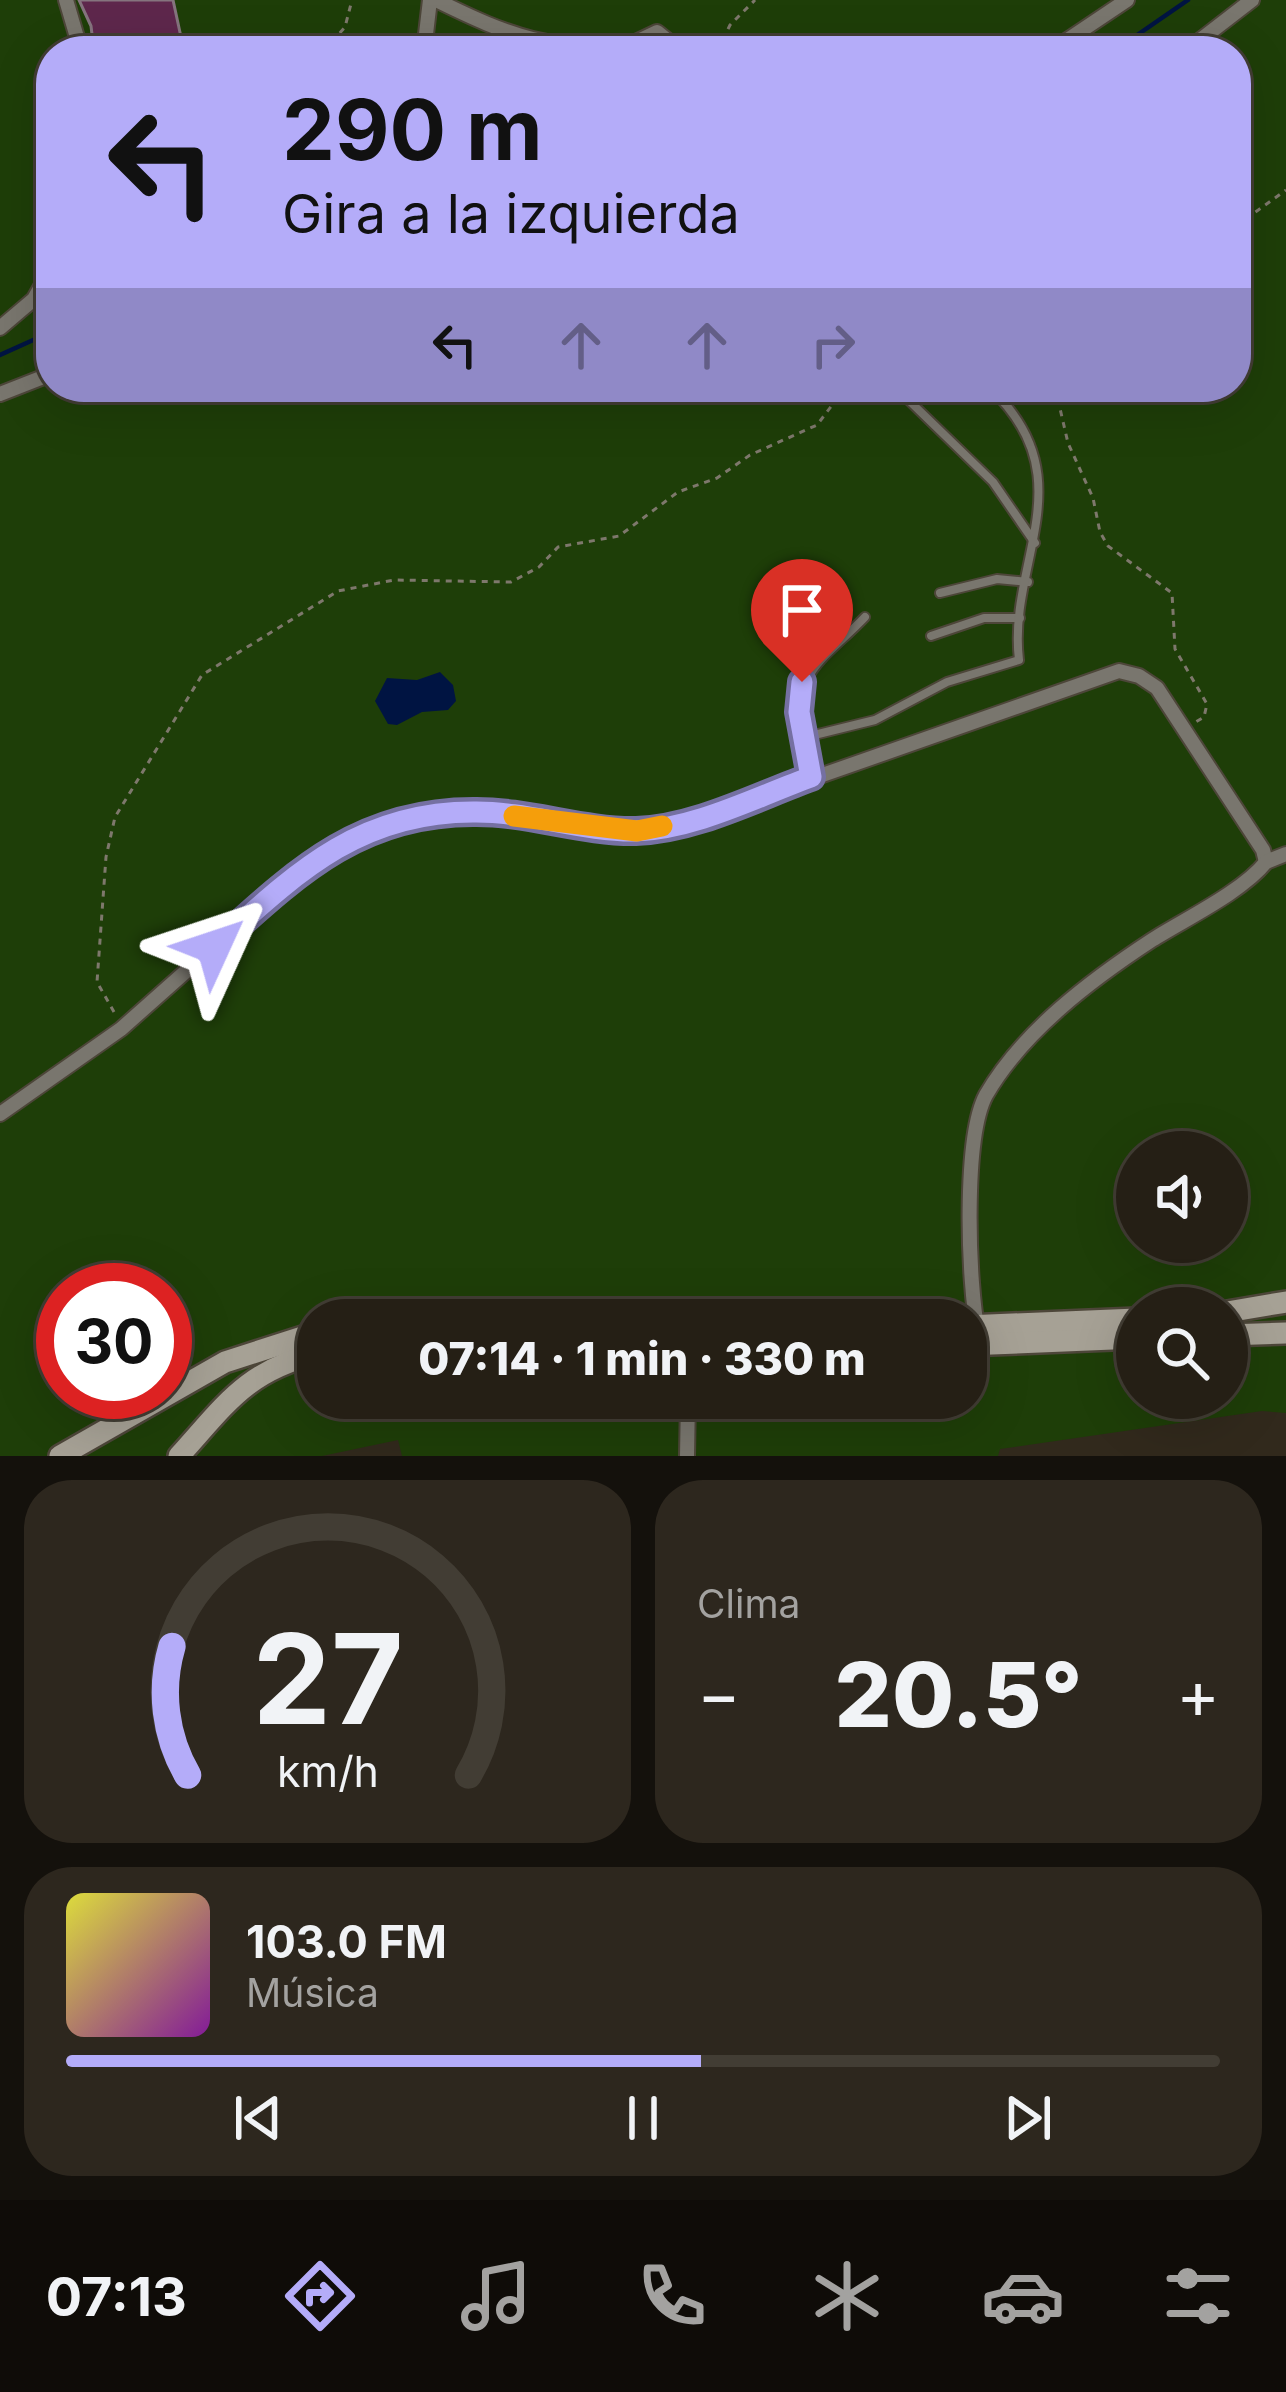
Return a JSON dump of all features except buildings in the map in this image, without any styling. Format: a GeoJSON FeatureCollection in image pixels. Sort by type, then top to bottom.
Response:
{"type":"FeatureCollection","features":[{"type":"Feature","properties":{"kind":"street"},"geometry":{"type":"LineString","coordinates":[[67,0],[77,36]]}},
{"type":"Feature","properties":{"kind":"street"},"geometry":{"type":"LineString","coordinates":[[427,36],[433,0],[511,36]]}},
{"type":"Feature","properties":{"kind":"street"},"geometry":{"type":"LineString","coordinates":[[1073,36],[1127,0]]}},
{"type":"Feature","properties":{"kind":"street"},"geometry":{"type":"LineString","coordinates":[[1205,36],[1252,0]]}},
{"type":"Feature","properties":{"kind":"street"},"geometry":{"type":"LineString","coordinates":[[0,328],[36,295]]}},
{"type":"Feature","properties":{"kind":"street"},"geometry":{"type":"LineString","coordinates":[[0,394],[36,380]]}},
{"type":"Feature","properties":{"kind":"street"},"geometry":{"type":"LineString","coordinates":[[0,1114],[126,1025],[309,862],[354,836],[406,819],[473,812],[637,831],[697,819],[1119,671],[1139,676],[1157,688],[1263,850],[1265,862]]}},
{"type":"Feature","properties":{"kind":"street"},"geometry":{"type":"LineString","coordinates":[[971,1299],[975,1146],[983,1100],[1022,1043],[1123,958],[1265,862],[1286,854]]}},
{"type":"Feature","properties":{"kind":"street"},"geometry":{"type":"LineString","coordinates":[[1248,1308],[1286,1302]]}},
{"type":"Feature","properties":{"kind":"street"},"geometry":{"type":"LineString","coordinates":[[987,1333],[1116,1320]]}},
{"type":"Feature","properties":{"kind":"street"},"geometry":{"type":"LineString","coordinates":[[1248,1334],[1286,1333]]}},
{"type":"Feature","properties":{"kind":"street"},"geometry":{"type":"LineString","coordinates":[[987,1334],[1116,1337]]}},
{"type":"Feature","properties":{"kind":"street"},"geometry":{"type":"LineString","coordinates":[[59,1456],[225,1362],[297,1339]]}},
{"type":"Feature","properties":{"kind":"street"},"geometry":{"type":"LineString","coordinates":[[179,1456],[244,1385],[274,1364],[297,1358]]}},
{"type":"Feature","properties":{"kind":"street"},"geometry":{"type":"LineString","coordinates":[[688,1419],[688,1456]]}},
{"type":"Feature","properties":{"kind":"lane"},"geometry":{"type":"LineString","coordinates":[[910,402],[993,482],[1035,543]]}},
{"type":"Feature","properties":{"kind":"lane"},"geometry":{"type":"LineString","coordinates":[[806,737],[874,720],[947,682],[1019,660],[1020,618],[1040,522],[1024,434],[999,402]]}},
{"type":"Feature","properties":{"kind":"lane"},"geometry":{"type":"LineString","coordinates":[[940,592],[997,579],[1028,582]]}},
{"type":"Feature","properties":{"kind":"lane"},"geometry":{"type":"LineString","coordinates":[[811,777],[799,712],[802,682],[865,617]]}},
{"type":"Feature","properties":{"kind":"lane"},"geometry":{"type":"LineString","coordinates":[[931,636],[983,618],[1020,618]]}},
{"type":"Feature","properties":{"kind":"path"},"geometry":{"type":"LineString","coordinates":[[337,36],[345,27],[352,0]]}},
{"type":"Feature","properties":{"kind":"path"},"geometry":{"type":"LineString","coordinates":[[725,36],[755,0]]}},
{"type":"Feature","properties":{"kind":"path"},"geometry":{"type":"LineString","coordinates":[[1251,215],[1286,190]]}},
{"type":"Feature","properties":{"kind":"path"},"geometry":{"type":"LineString","coordinates":[[126,1025],[105,1001],[97,982],[106,856],[116,817],[202,675],[338,591],[394,580],[511,582],[539,567],[558,547],[575,540],[619,536],[678,493],[717,478],[750,454],[817,425],[835,402]]}},
{"type":"Feature","properties":{"kind":"path"},"geometry":{"type":"LineString","coordinates":[[1059,402],[1068,442],[1108,546],[1172,593],[1175,649],[1208,704],[1204,717],[1184,730]]}},
{"type":"Feature","properties":{"kind":"green space"},"geometry":{"type":"Polygon","coordinates":[[[0,0],[1286,0],[1286,1413],[1248,1413],[1248,1287],[1116,1287],[1116,1419],[1207,1419],[1000,1449],[998,1456],[402,1456],[398,1440],[322,1456],[0,1456],[0,0]]]}},
{"type":"Feature","properties":{"kind":"water"},"geometry":{"type":"Polygon","coordinates":[[[440,672],[453,685],[456,701],[448,710],[422,712],[397,725],[388,724],[375,701],[387,678],[417,680],[440,672]]]}},
{"type":"Feature","properties":{"kind":"waterway"},"geometry":{"type":"LineString","coordinates":[[1136,36],[1188,0]]}},
{"type":"Feature","properties":{"kind":"waterway"},"geometry":{"type":"LineString","coordinates":[[0,355],[36,339]]}},
{"type":"Feature","properties":{"kind":"slow traffic"},"geometry":{"type":"LineString","coordinates":[[514,816],[637,831],[662,826]]}},
{"type":"Feature","properties":{"kind":"route"},"geometry":{"type":"LineString","coordinates":[[214,947],[309,862],[354,836],[406,819],[473,812],[637,831],[697,819],[811,777],[799,712],[802,682]]}}]}
